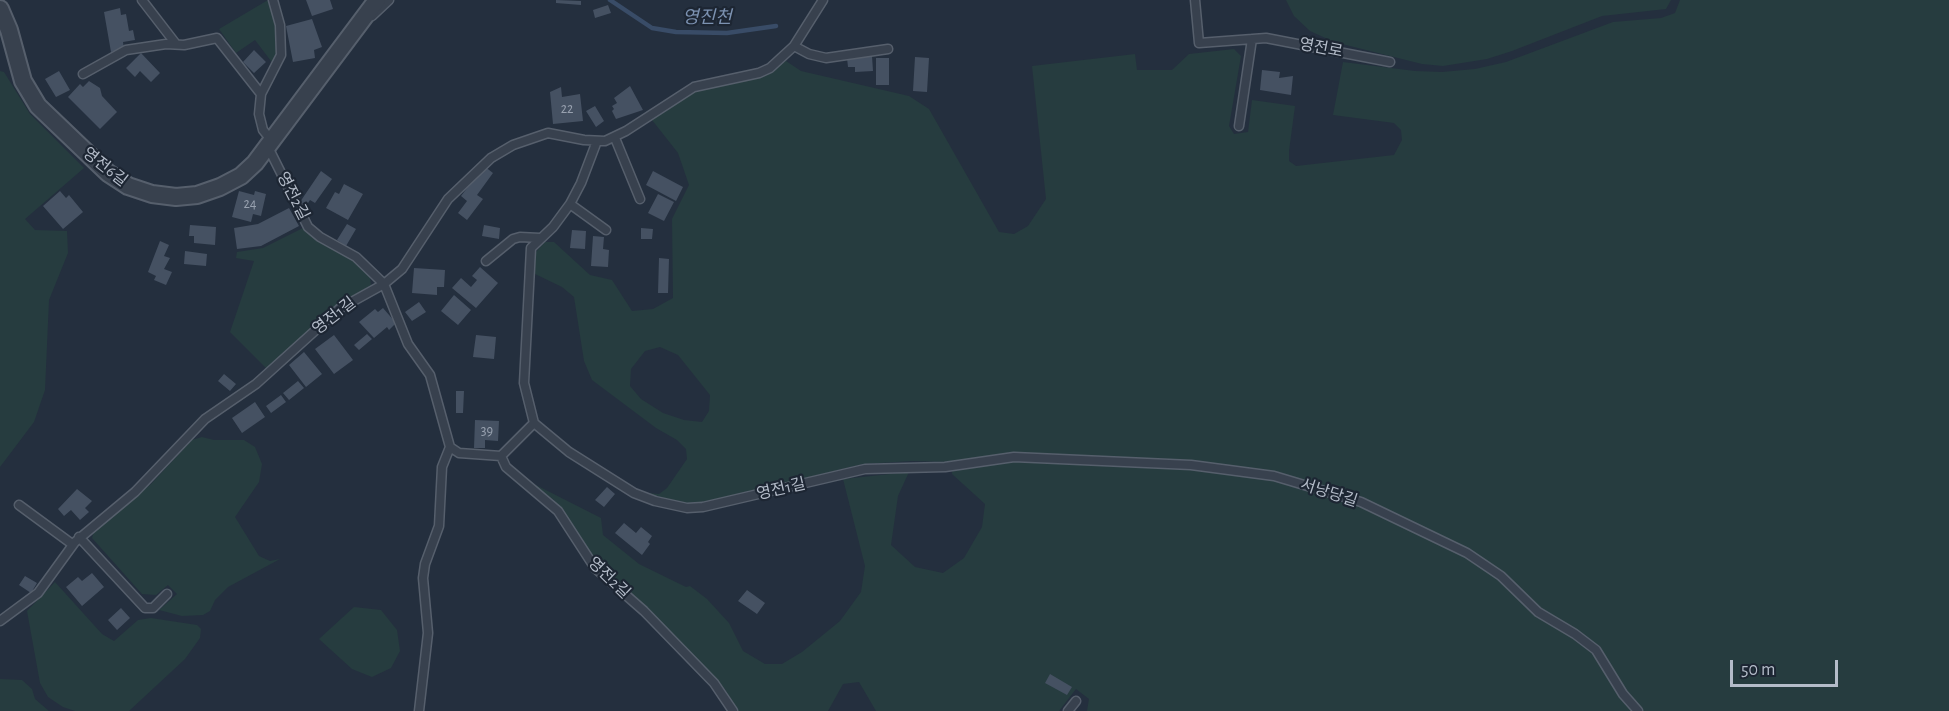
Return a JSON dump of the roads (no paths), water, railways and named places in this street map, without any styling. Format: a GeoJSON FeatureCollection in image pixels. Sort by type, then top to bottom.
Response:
{"type":"FeatureCollection","features":[{"type":"Feature","properties":{"kind":"street","name":"영전6길"},"geometry":{"type":"LineString","coordinates":[[0,9],[9,30],[23,81],[38,106],[108,173],[128,186],[152,194],[176,197],[197,195],[241,176],[270,144],[377,0]]}},
{"type":"Feature","properties":{"kind":"lane"},"geometry":{"type":"LineString","coordinates":[[142,0],[176,44]]}},
{"type":"Feature","properties":{"kind":"lane","name":"영전2길"},"geometry":{"type":"LineString","coordinates":[[273,0],[280,25],[280,55],[261,94],[261,124],[308,227],[320,237],[356,257],[384,284],[408,344],[430,375],[450,447]]}},
{"type":"Feature","properties":{"kind":"lane","name":"영전6길"},"geometry":{"type":"LineString","coordinates":[[359,26],[389,0]]}},
{"type":"Feature","properties":{"kind":"lane","name":"영전1길"},"geometry":{"type":"LineString","coordinates":[[0,621],[38,593],[72,544],[141,486],[205,419],[256,384],[339,309],[384,284],[411,258],[459,185],[491,158],[513,145],[548,133],[597,141],[615,138],[694,87],[759,73],[778,62],[794,46],[823,0]]}},
{"type":"Feature","properties":{"kind":"lane","name":"영전로"},"geometry":{"type":"LineString","coordinates":[[1195,0],[1199,43],[1252,39],[1278,40],[1390,62]]}},
{"type":"Feature","properties":{"kind":"lane"},"geometry":{"type":"LineString","coordinates":[[83,74],[126,50],[193,44],[212,38],[222,40],[261,94]]}},
{"type":"Feature","properties":{"kind":"lane"},"geometry":{"type":"LineString","coordinates":[[1239,126],[1252,39]]}},
{"type":"Feature","properties":{"kind":"lane"},"geometry":{"type":"LineString","coordinates":[[794,46],[808,54],[826,58],[888,49]]}},
{"type":"Feature","properties":{"kind":"lane"},"geometry":{"type":"LineString","coordinates":[[615,138],[640,199]]}},
{"type":"Feature","properties":{"kind":"lane"},"geometry":{"type":"LineString","coordinates":[[419,711],[428,633],[423,578],[425,564],[439,526],[442,467],[450,447],[459,453],[501,456],[534,423],[524,377],[529,256],[534,242],[553,227],[570,204],[581,183],[597,141]]}},
{"type":"Feature","properties":{"kind":"lane"},"geometry":{"type":"LineString","coordinates":[[570,204],[606,230]]}},
{"type":"Feature","properties":{"kind":"lane"},"geometry":{"type":"LineString","coordinates":[[486,261],[513,239],[540,238]]}},
{"type":"Feature","properties":{"kind":"lane","name":"영전1길"},"geometry":{"type":"LineString","coordinates":[[534,423],[569,452],[634,493],[655,501],[687,508],[704,507],[864,469],[945,467]]}},
{"type":"Feature","properties":{"kind":"lane","name":"영전2길"},"geometry":{"type":"LineString","coordinates":[[501,456],[506,467],[558,512],[595,568],[644,611],[714,683],[733,711]]}},
{"type":"Feature","properties":{"kind":"lane","name":"서낭당길"},"geometry":{"type":"LineString","coordinates":[[945,467],[1014,457],[1191,465],[1274,476],[1333,492],[1445,542],[1495,572],[1538,612],[1575,634],[1596,650],[1623,694],[1638,711]]}},
{"type":"Feature","properties":{"kind":"lane"},"geometry":{"type":"LineString","coordinates":[[19,505],[72,544]]}},
{"type":"Feature","properties":{"kind":"lane"},"geometry":{"type":"LineString","coordinates":[[79,537],[145,608],[153,608],[167,594]]}},
{"type":"Feature","properties":{"kind":"lane"},"geometry":{"type":"LineString","coordinates":[[1068,711],[1076,701]]}},
{"type":"Feature","properties":{"kind":"waterway","name":"영진천"},"geometry":{"type":"LineString","coordinates":[[610,0],[652,28],[676,32],[727,33],[776,26]]}}]}
